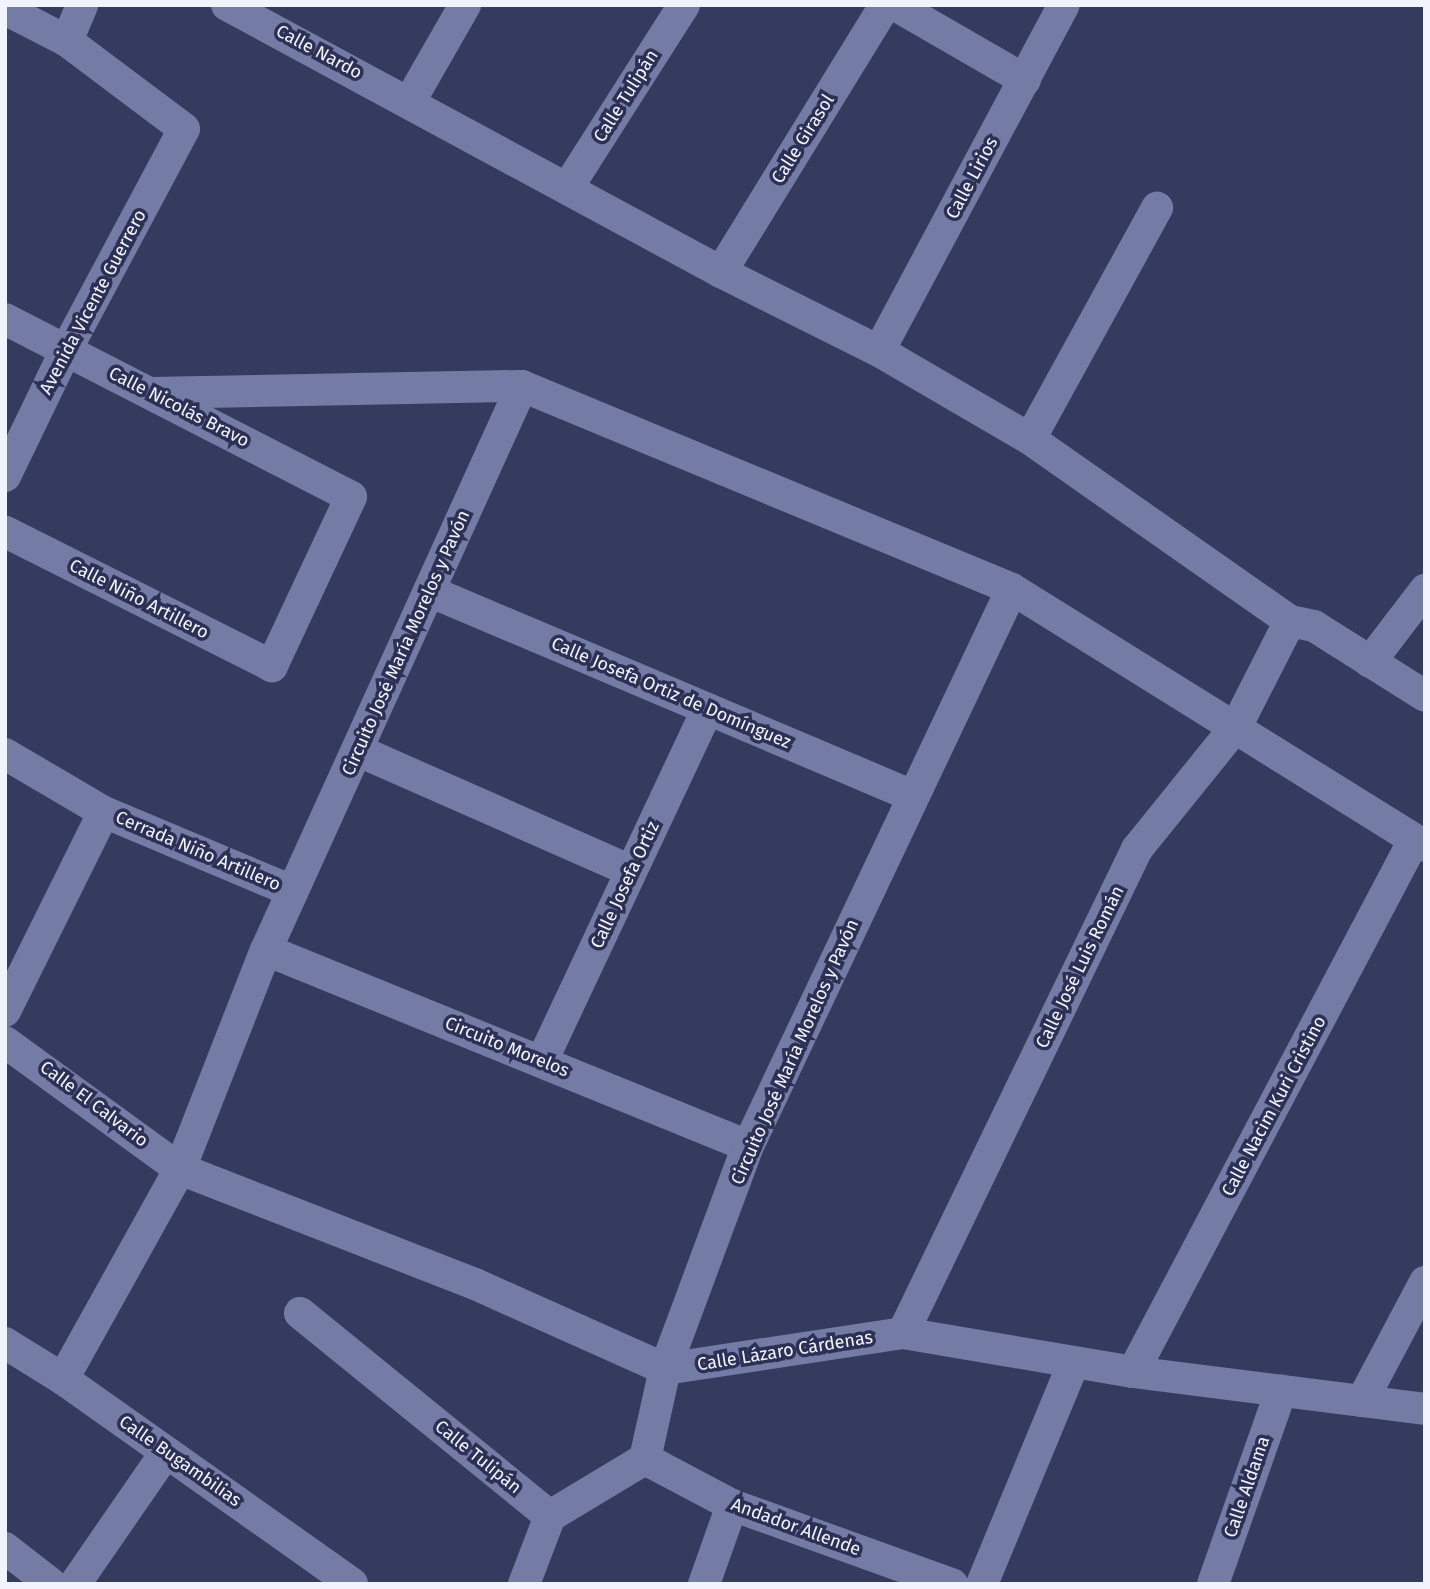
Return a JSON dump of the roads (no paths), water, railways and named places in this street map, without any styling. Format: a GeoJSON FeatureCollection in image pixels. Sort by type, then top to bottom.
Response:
{"type":"FeatureCollection","features":[{"type":"Feature","properties":{"kind":"street"},"geometry":{"type":"LineString","coordinates":[[5,9],[66,41],[82,5]]}},
{"type":"Feature","properties":{"kind":"street","name":"Calle Nardo"},"geometry":{"type":"LineString","coordinates":[[227,5],[268,14],[410,101],[721,272],[879,351],[1030,439],[1290,621],[1314,626],[1425,696]]}},
{"type":"Feature","properties":{"kind":"street"},"geometry":{"type":"LineString","coordinates":[[410,101],[465,5]]}},
{"type":"Feature","properties":{"kind":"street","name":"Calle Tulipán"},"geometry":{"type":"LineString","coordinates":[[568,187],[684,5]]}},
{"type":"Feature","properties":{"kind":"street","name":"Calle Girasol"},"geometry":{"type":"LineString","coordinates":[[721,272],[885,5]]}},
{"type":"Feature","properties":{"kind":"street"},"geometry":{"type":"LineString","coordinates":[[895,5],[1025,80]]}},
{"type":"Feature","properties":{"kind":"street","name":"Calle Lirios"},"geometry":{"type":"LineString","coordinates":[[879,351],[1064,5]]}},
{"type":"Feature","properties":{"kind":"street","name":"Avenida Vicente Guerrero"},"geometry":{"type":"LineString","coordinates":[[5,476],[66,350],[184,129],[66,41]]}},
{"type":"Feature","properties":{"kind":"street"},"geometry":{"type":"LineString","coordinates":[[1030,439],[1157,208]]}},
{"type":"Feature","properties":{"kind":"street","name":"Calle Nicolás Bravo"},"geometry":{"type":"LineString","coordinates":[[5,319],[351,497],[272,666]]}},
{"type":"Feature","properties":{"kind":"street"},"geometry":{"type":"LineString","coordinates":[[151,393],[522,386],[1012,589],[1078,634],[1237,725],[1419,843]]}},
{"type":"Feature","properties":{"kind":"street","name":"Circuito José María Morelos y Pavón"},"geometry":{"type":"LineString","coordinates":[[64,1379],[180,1169],[266,950],[359,751],[522,386]]}},
{"type":"Feature","properties":{"kind":"street","name":"Calle Niño Artillero"},"geometry":{"type":"LineString","coordinates":[[5,532],[272,666]]}},
{"type":"Feature","properties":{"kind":"street","name":"Circuito José María Morelos y Pavón"},"geometry":{"type":"LineString","coordinates":[[666,1368],[748,1146],[1012,589]]}},
{"type":"Feature","properties":{"kind":"street","name":"Calle Josefa Ortiz de Domínguez"},"geometry":{"type":"LineString","coordinates":[[429,590],[912,796]]}},
{"type":"Feature","properties":{"kind":"street"},"geometry":{"type":"LineString","coordinates":[[1370,662],[1425,590]]}},
{"type":"Feature","properties":{"kind":"street","name":"Calle José Luis Román"},"geometry":{"type":"LineString","coordinates":[[903,1333],[1137,849],[1237,725],[1290,621]]}},
{"type":"Feature","properties":{"kind":"street","name":"Calle Josefa Ortiz"},"geometry":{"type":"LineString","coordinates":[[542,1060],[708,709]]}},
{"type":"Feature","properties":{"kind":"street"},"geometry":{"type":"LineString","coordinates":[[359,751],[631,871]]}},
{"type":"Feature","properties":{"kind":"street"},"geometry":{"type":"LineString","coordinates":[[5,754],[104,812],[5,1011]]}},
{"type":"Feature","properties":{"kind":"street","name":"Cerrada Niño Artillero"},"geometry":{"type":"LineString","coordinates":[[104,812],[292,891]]}},
{"type":"Feature","properties":{"kind":"street","name":"Calle Nacim Kuri Cristino"},"geometry":{"type":"LineString","coordinates":[[1133,1372],[1419,843]]}},
{"type":"Feature","properties":{"kind":"street","name":"Circuito Morelos"},"geometry":{"type":"LineString","coordinates":[[266,950],[748,1146]]}},
{"type":"Feature","properties":{"kind":"street","name":"Calle El Calvario"},"geometry":{"type":"LineString","coordinates":[[5,1042],[180,1169]]}},
{"type":"Feature","properties":{"kind":"street"},"geometry":{"type":"LineString","coordinates":[[180,1169],[475,1284],[666,1368],[645,1459],[550,1516],[524,1584]]}},
{"type":"Feature","properties":{"kind":"street"},"geometry":{"type":"LineString","coordinates":[[1363,1401],[1425,1282]]}},
{"type":"Feature","properties":{"kind":"street","name":"Calle Tulipán"},"geometry":{"type":"LineString","coordinates":[[300,1313],[550,1516]]}},
{"type":"Feature","properties":{"kind":"street","name":"Calle Lázaro Cárdenas"},"geometry":{"type":"LineString","coordinates":[[666,1368],[903,1333],[1133,1372],[1425,1409]]}},
{"type":"Feature","properties":{"kind":"street","name":"Calle Bugambilias"},"geometry":{"type":"LineString","coordinates":[[5,1343],[64,1379],[352,1584]]}},
{"type":"Feature","properties":{"kind":"street"},"geometry":{"type":"LineString","coordinates":[[982,1584],[1074,1362]]}},
{"type":"Feature","properties":{"kind":"street","name":"Calle Aldama"},"geometry":{"type":"LineString","coordinates":[[1213,1584],[1281,1391]]}},
{"type":"Feature","properties":{"kind":"street"},"geometry":{"type":"LineString","coordinates":[[75,1584],[166,1452]]}},
{"type":"Feature","properties":{"kind":"street","name":"Andador Allende"},"geometry":{"type":"LineString","coordinates":[[645,1459],[732,1505],[952,1584]]}},
{"type":"Feature","properties":{"kind":"street"},"geometry":{"type":"LineString","coordinates":[[704,1584],[732,1505]]}},
{"type":"Feature","properties":{"kind":"street"},"geometry":{"type":"LineString","coordinates":[[5,1548],[51,1584]]}}]}
